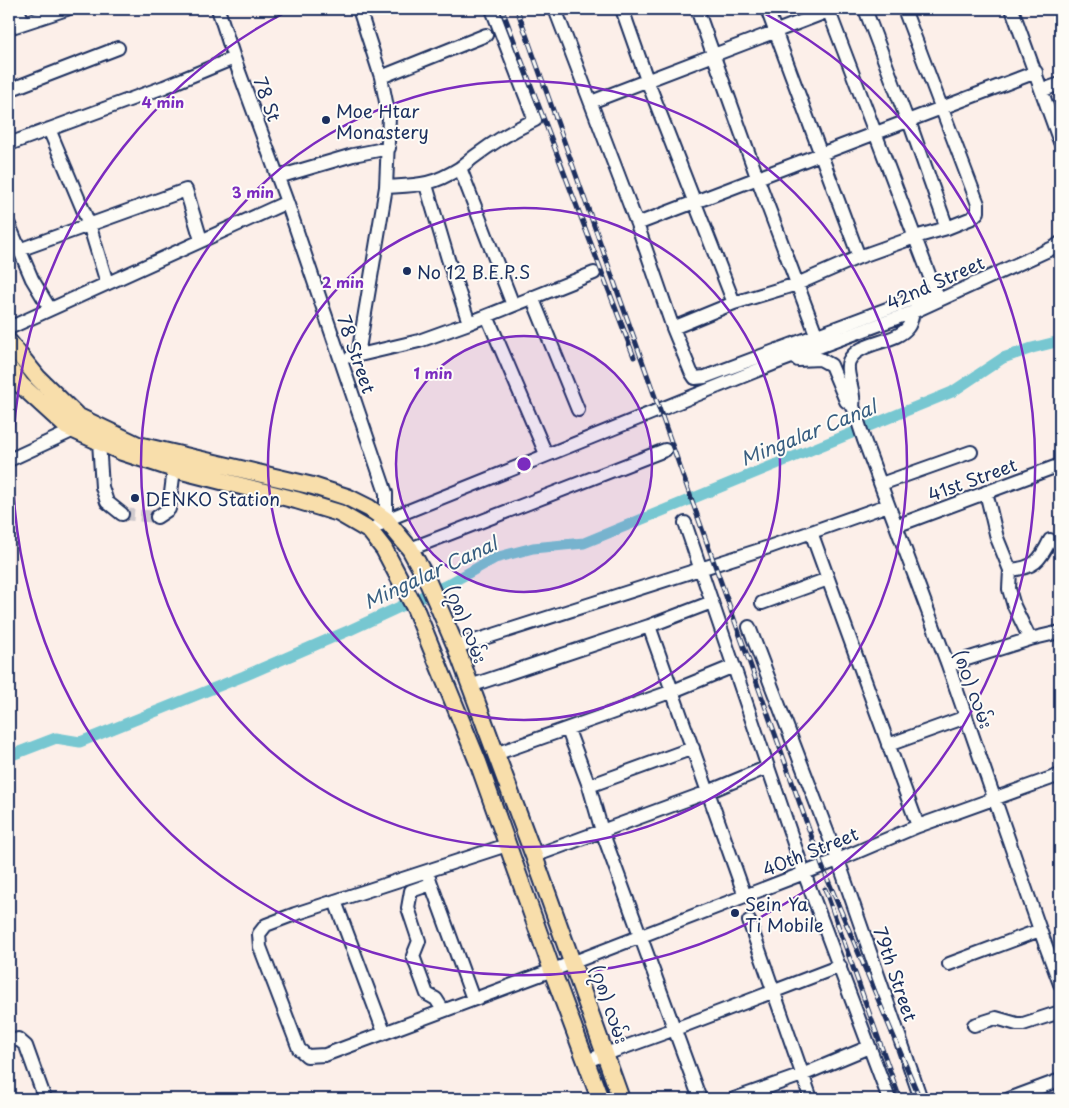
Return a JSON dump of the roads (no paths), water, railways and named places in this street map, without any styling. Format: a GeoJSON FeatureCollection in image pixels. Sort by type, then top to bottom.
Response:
{"type":"FeatureCollection","features":[{"type":"Feature","properties":{"kind":"main road","name":"(၇၈) လမ်း"},"geometry":{"type":"LineString","coordinates":[[9,342],[38,378],[77,416],[138,445],[313,486],[347,497],[369,508],[386,520],[410,550],[427,580],[456,647],[574,962],[621,1099]]}},
{"type":"Feature","properties":{"kind":"main road"},"geometry":{"type":"LineString","coordinates":[[9,368],[21,385],[67,427],[99,442],[122,452],[174,469],[339,513],[370,531],[384,549],[415,608],[478,762],[600,1099]]}},
{"type":"Feature","properties":{"kind":"street"},"geometry":{"type":"LineString","coordinates":[[18,9],[23,23]]}},
{"type":"Feature","properties":{"kind":"street"},"geometry":{"type":"LineString","coordinates":[[9,28],[67,9]]}},
{"type":"Feature","properties":{"kind":"street","name":"78 St"},"geometry":{"type":"LineString","coordinates":[[218,9],[287,202]]}},
{"type":"Feature","properties":{"kind":"street"},"geometry":{"type":"LineString","coordinates":[[358,355],[386,187],[389,148],[389,117],[381,76],[359,9]]}},
{"type":"Feature","properties":{"kind":"street"},"geometry":{"type":"LineString","coordinates":[[386,187],[426,185],[444,179],[508,133],[535,120],[492,9]]}},
{"type":"Feature","properties":{"kind":"street"},"geometry":{"type":"LineString","coordinates":[[555,9],[637,224],[673,328],[691,372],[696,378],[705,377],[819,341],[937,295],[830,9],[714,56],[591,102]]}},
{"type":"Feature","properties":{"kind":"street"},"geometry":{"type":"LineString","coordinates":[[622,9],[647,80],[734,303]]}},
{"type":"Feature","properties":{"kind":"street"},"geometry":{"type":"LineString","coordinates":[[696,9],[819,341]]}},
{"type":"Feature","properties":{"kind":"street"},"geometry":{"type":"LineString","coordinates":[[767,9],[859,257]]}},
{"type":"Feature","properties":{"kind":"street"},"geometry":{"type":"LineString","coordinates":[[865,9],[906,117],[909,120],[947,228]]}},
{"type":"Feature","properties":{"kind":"street"},"geometry":{"type":"LineString","coordinates":[[673,328],[734,303],[797,284],[859,257],[947,228],[972,218],[978,212],[978,204],[904,9]]}},
{"type":"Feature","properties":{"kind":"street"},"geometry":{"type":"LineString","coordinates":[[1012,9],[1043,90],[1060,142]]}},
{"type":"Feature","properties":{"kind":"street"},"geometry":{"type":"LineString","coordinates":[[381,76],[486,35]]}},
{"type":"Feature","properties":{"kind":"street"},"geometry":{"type":"LineString","coordinates":[[9,90],[118,48]]}},
{"type":"Feature","properties":{"kind":"street"},"geometry":{"type":"LineString","coordinates":[[9,144],[164,87],[234,58]]}},
{"type":"Feature","properties":{"kind":"street"},"geometry":{"type":"LineString","coordinates":[[637,224],[1036,72]]}},
{"type":"Feature","properties":{"kind":"street"},"geometry":{"type":"LineString","coordinates":[[1043,90],[1060,84]]}},
{"type":"Feature","properties":{"kind":"street"},"geometry":{"type":"LineString","coordinates":[[48,129],[89,224],[107,282]]}},
{"type":"Feature","properties":{"kind":"street"},"geometry":{"type":"LineString","coordinates":[[278,177],[352,155],[389,148]]}},
{"type":"Feature","properties":{"kind":"street"},"geometry":{"type":"LineString","coordinates":[[460,168],[513,305]]}},
{"type":"Feature","properties":{"kind":"street"},"geometry":{"type":"LineString","coordinates":[[426,185],[469,323]]}},
{"type":"Feature","properties":{"kind":"street"},"geometry":{"type":"LineString","coordinates":[[19,250],[186,190],[200,240]]}},
{"type":"Feature","properties":{"kind":"street"},"geometry":{"type":"LineString","coordinates":[[9,328],[287,202]]}},
{"type":"Feature","properties":{"kind":"street","name":"78 Street"},"geometry":{"type":"LineString","coordinates":[[287,202],[386,493],[386,520]]}},
{"type":"Feature","properties":{"kind":"street"},"geometry":{"type":"LineString","coordinates":[[9,225],[32,279],[50,309]]}},
{"type":"Feature","properties":{"kind":"street","name":"42nd Street"},"geometry":{"type":"LineString","coordinates":[[819,341],[913,312],[937,295],[1055,247],[1060,243]]}},
{"type":"Feature","properties":{"kind":"street"},"geometry":{"type":"LineString","coordinates":[[342,361],[358,355],[419,341],[594,273]]}},
{"type":"Feature","properties":{"kind":"street"},"geometry":{"type":"LineString","coordinates":[[532,297],[578,410]]}},
{"type":"Feature","properties":{"kind":"street","name":"(၈၀) လမ်း"},"geometry":{"type":"LineString","coordinates":[[853,406],[855,398],[848,365],[850,359],[867,346],[903,332],[910,326],[913,312]]}},
{"type":"Feature","properties":{"kind":"street"},"geometry":{"type":"LineString","coordinates":[[486,316],[546,454]]}},
{"type":"Feature","properties":{"kind":"street"},"geometry":{"type":"LineString","coordinates":[[370,531],[386,520],[773,364],[819,341]]}},
{"type":"Feature","properties":{"kind":"street","name":"(၈၀) လမ်း"},"geometry":{"type":"LineString","coordinates":[[773,364],[799,359],[820,359],[832,365],[846,402],[853,406],[948,665],[1060,984]]}},
{"type":"Feature","properties":{"kind":"street"},"geometry":{"type":"LineString","coordinates":[[9,460],[74,430]]}},
{"type":"Feature","properties":{"kind":"street"},"geometry":{"type":"LineString","coordinates":[[99,442],[102,487],[108,502],[122,514]]}},
{"type":"Feature","properties":{"kind":"street"},"geometry":{"type":"LineString","coordinates":[[410,550],[665,450]]}},
{"type":"Feature","properties":{"kind":"street"},"geometry":{"type":"LineString","coordinates":[[881,484],[971,452]]}},
{"type":"Feature","properties":{"kind":"street","name":"41st Street"},"geometry":{"type":"LineString","coordinates":[[896,526],[1060,465]]}},
{"type":"Feature","properties":{"kind":"street"},"geometry":{"type":"LineString","coordinates":[[157,517],[169,509],[174,469]]}},
{"type":"Feature","properties":{"kind":"street"},"geometry":{"type":"LineString","coordinates":[[986,492],[997,538],[1010,570],[1009,589],[1030,639]]}},
{"type":"Feature","properties":{"kind":"street"},"geometry":{"type":"LineString","coordinates":[[456,647],[811,532],[888,505]]}},
{"type":"Feature","properties":{"kind":"street"},"geometry":{"type":"LineString","coordinates":[[685,523],[804,873],[889,1099]]}},
{"type":"Feature","properties":{"kind":"street"},"geometry":{"type":"LineString","coordinates":[[811,532],[918,826]]}},
{"type":"Feature","properties":{"kind":"street"},"geometry":{"type":"LineString","coordinates":[[1010,570],[1025,569],[1036,563],[1050,540]]}},
{"type":"Feature","properties":{"kind":"street"},"geometry":{"type":"LineString","coordinates":[[762,603],[828,579]]}},
{"type":"Feature","properties":{"kind":"street"},"geometry":{"type":"LineString","coordinates":[[470,686],[649,626],[712,602]]}},
{"type":"Feature","properties":{"kind":"street"},"geometry":{"type":"LineString","coordinates":[[649,626],[745,896]]}},
{"type":"Feature","properties":{"kind":"street","name":"79th Street"},"geometry":{"type":"LineString","coordinates":[[749,626],[838,860],[921,1099]]}},
{"type":"Feature","properties":{"kind":"street"},"geometry":{"type":"LineString","coordinates":[[948,665],[1030,639],[1060,632]]}},
{"type":"Feature","properties":{"kind":"street"},"geometry":{"type":"LineString","coordinates":[[495,754],[568,730],[734,666]]}},
{"type":"Feature","properties":{"kind":"street"},"geometry":{"type":"LineString","coordinates":[[888,745],[966,717]]}},
{"type":"Feature","properties":{"kind":"street"},"geometry":{"type":"LineString","coordinates":[[568,730],[602,830],[700,1099]]}},
{"type":"Feature","properties":{"kind":"street"},"geometry":{"type":"LineString","coordinates":[[588,786],[692,748]]}},
{"type":"Feature","properties":{"kind":"street"},"geometry":{"type":"LineString","coordinates":[[534,856],[708,792],[768,767]]}},
{"type":"Feature","properties":{"kind":"street","name":"40th Street"},"geometry":{"type":"LineString","coordinates":[[335,901],[266,926],[259,934],[260,947],[298,1050],[307,1056],[325,1055],[642,936],[838,860],[918,826],[1060,775]]}},
{"type":"Feature","properties":{"kind":"street"},"geometry":{"type":"LineString","coordinates":[[384,1032],[335,901],[507,845]]}},
{"type":"Feature","properties":{"kind":"street"},"geometry":{"type":"LineString","coordinates":[[427,871],[473,999]]}},
{"type":"Feature","properties":{"kind":"street"},"geometry":{"type":"LineString","coordinates":[[431,884],[411,891],[408,908],[419,941],[413,956],[427,994],[436,999],[443,1010]]}},
{"type":"Feature","properties":{"kind":"street"},"geometry":{"type":"LineString","coordinates":[[749,921],[811,1099]]}},
{"type":"Feature","properties":{"kind":"street"},"geometry":{"type":"LineString","coordinates":[[949,964],[1040,930]]}},
{"type":"Feature","properties":{"kind":"street"},"geometry":{"type":"LineString","coordinates":[[586,1061],[840,966]]}},
{"type":"Feature","properties":{"kind":"street"},"geometry":{"type":"LineString","coordinates":[[974,1025],[996,1018],[1023,1024],[1060,1012]]}},
{"type":"Feature","properties":{"kind":"street"},"geometry":{"type":"LineString","coordinates":[[9,1041],[18,1039],[26,1046],[45,1099]]}},
{"type":"Feature","properties":{"kind":"street"},"geometry":{"type":"LineString","coordinates":[[734,1099],[802,1075],[869,1047]]}},
{"type":"Feature","properties":{"kind":"street"},"geometry":{"type":"LineString","coordinates":[[1009,1099],[1060,1080]]}},
{"type":"Feature","properties":{"kind":"waterway","name":"Mingalar Canal"},"geometry":{"type":"LineString","coordinates":[[9,756],[56,738],[80,742],[244,676],[447,585],[495,558],[533,548],[584,543],[952,392],[1003,358],[1060,341]]}},
{"type":"Feature","properties":{"kind":"tunnel"},"geometry":{"type":"LineString","coordinates":[[122,514],[157,517]]}},
{"type":"Feature","properties":{"kind":"railway"},"geometry":{"type":"LineString","coordinates":[[502,9],[634,357]]}},
{"type":"Feature","properties":{"kind":"railway"},"geometry":{"type":"LineString","coordinates":[[517,9],[822,866],[920,1099]]}},
{"type":"Feature","properties":{"kind":"railway"},"geometry":{"type":"LineString","coordinates":[[825,889],[900,1099]]}},
{"type":"Feature","properties":{"kind":"place","name":"Moe Htar Monastery"},"geometry":{"type":"Point","coordinates":[326,120]}},
{"type":"Feature","properties":{"kind":"place","name":"No 12 B.E.P.S"},"geometry":{"type":"Point","coordinates":[407,271]}},
{"type":"Feature","properties":{"kind":"place","name":"DENKO Station"},"geometry":{"type":"Point","coordinates":[135,498]}},
{"type":"Feature","properties":{"kind":"place","name":"Sein Ya Ti Mobile"},"geometry":{"type":"Point","coordinates":[735,913]}}]}
